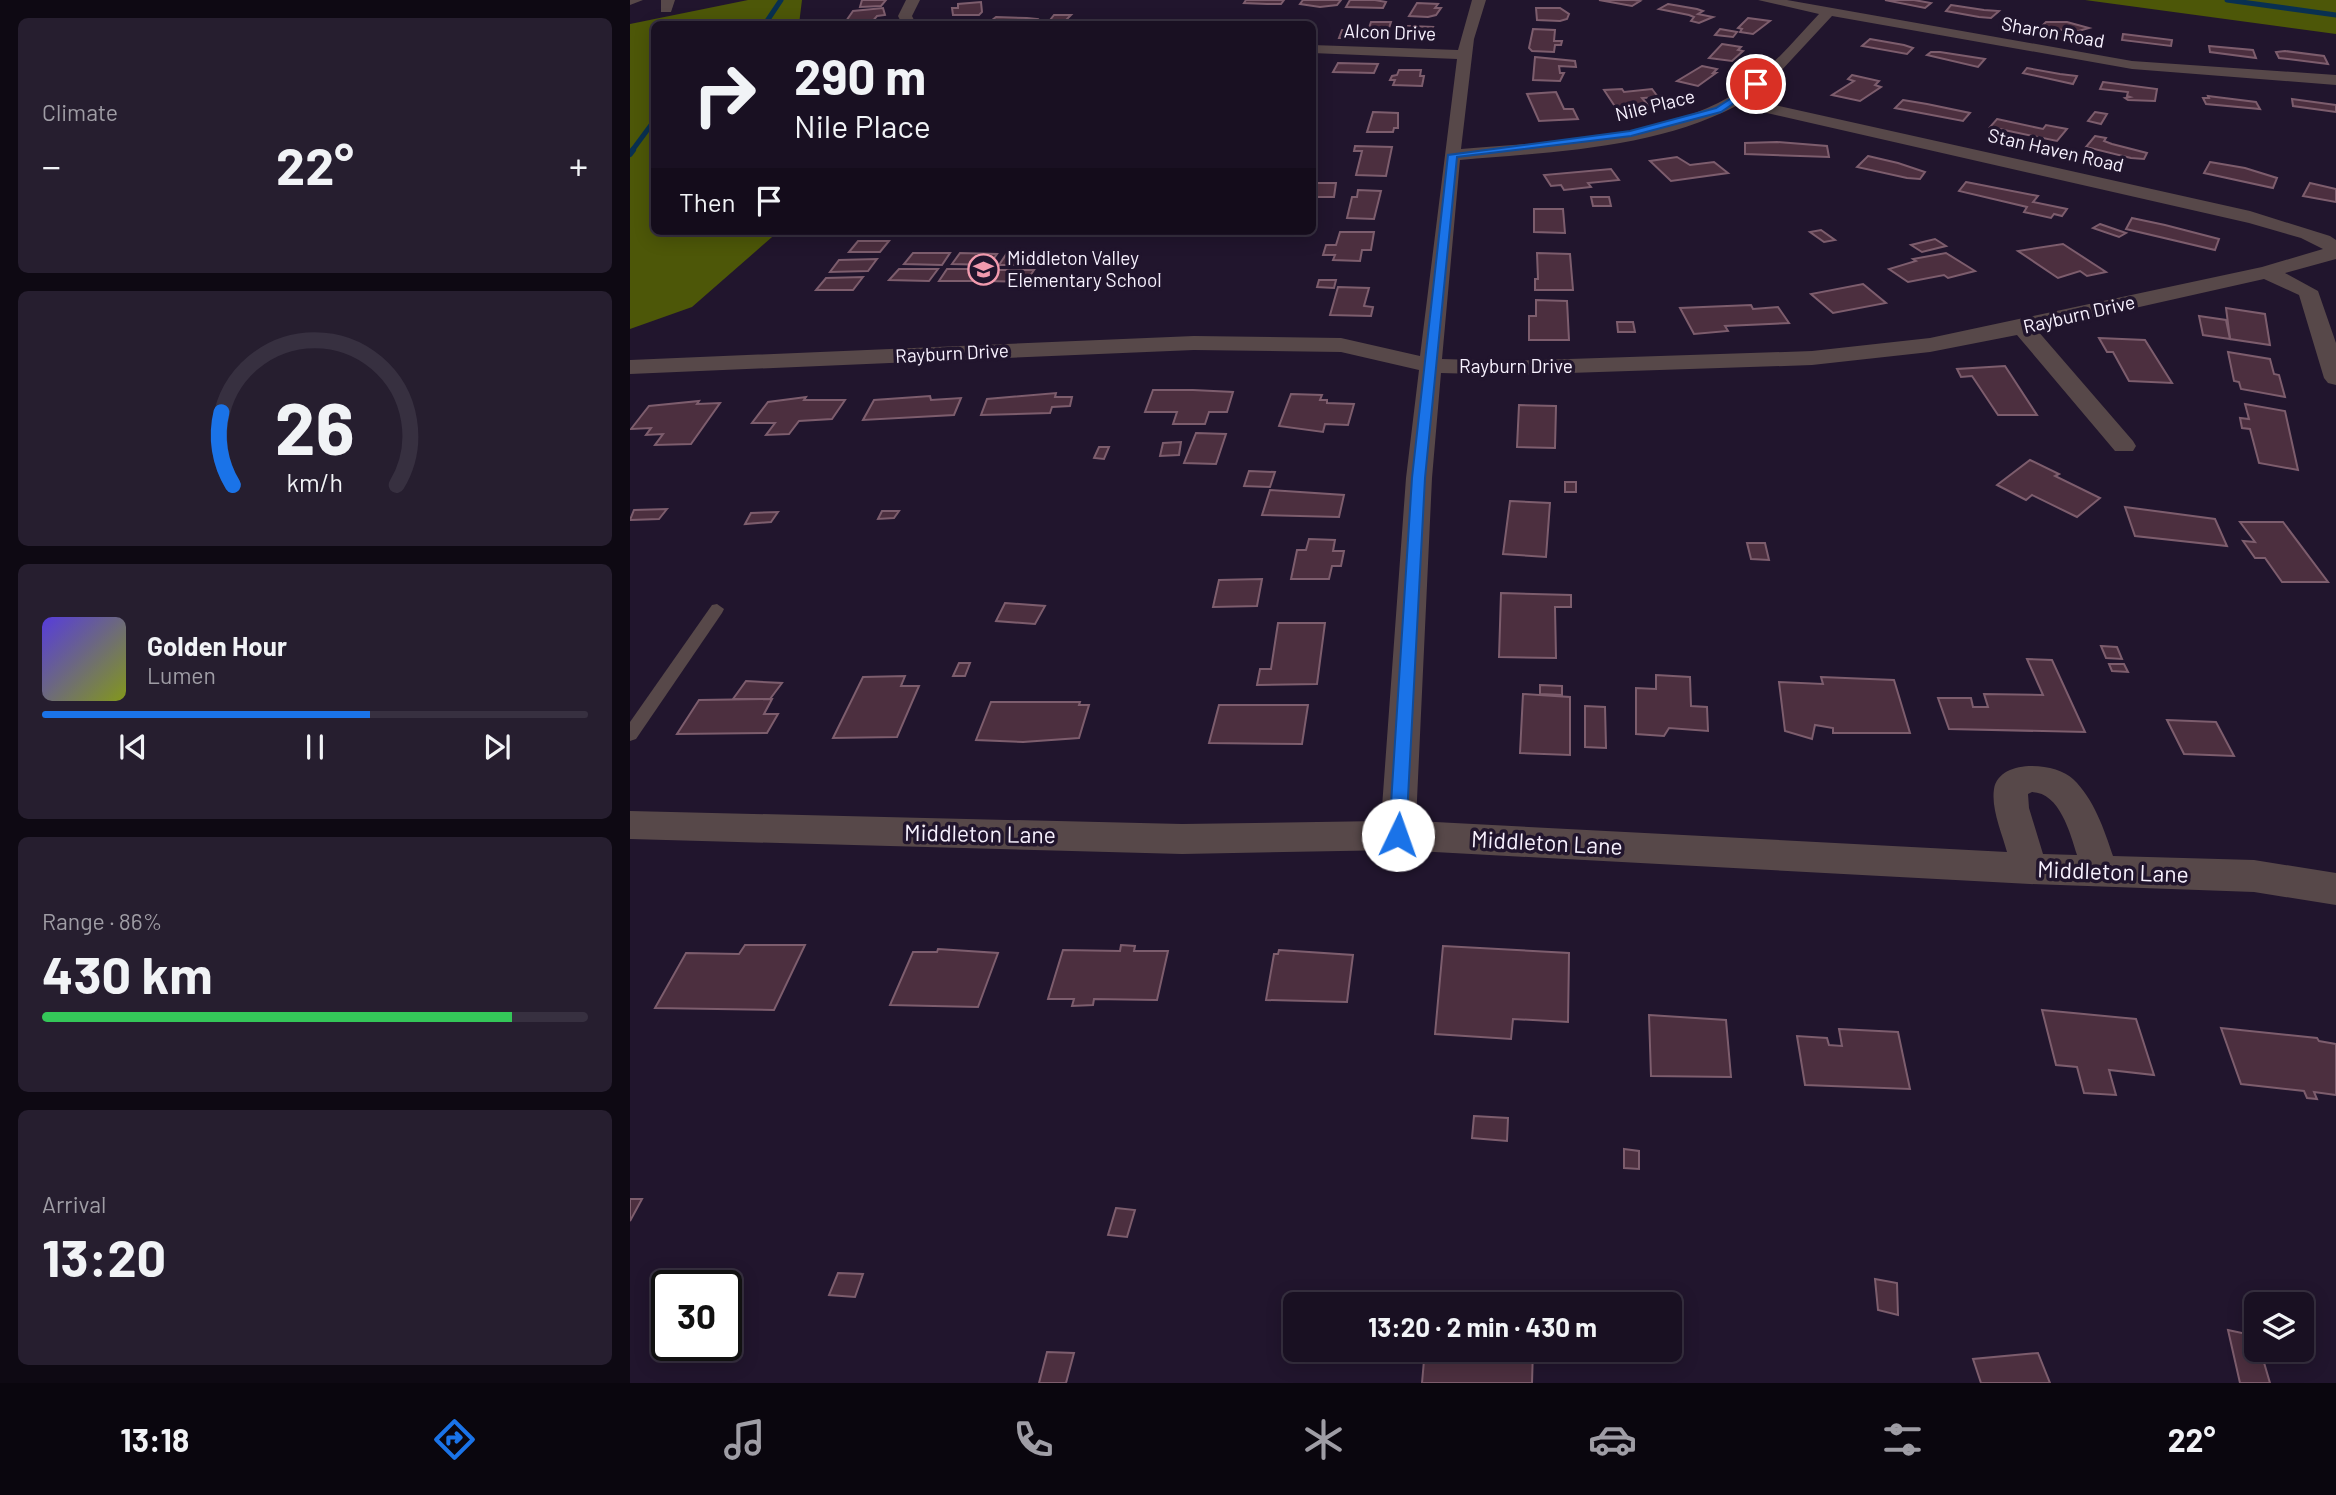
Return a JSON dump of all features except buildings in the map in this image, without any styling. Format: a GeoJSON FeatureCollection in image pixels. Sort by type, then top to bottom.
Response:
{"type":"FeatureCollection","features":[{"type":"Feature","properties":{"kind":"street"},"geometry":{"type":"LineString","coordinates":[[630,1],[636,0]]}},
{"type":"Feature","properties":{"kind":"street"},"geometry":{"type":"LineString","coordinates":[[908,21],[905,16],[913,0]]}},
{"type":"Feature","properties":{"kind":"street"},"geometry":{"type":"LineString","coordinates":[[1398,835],[1419,478],[1452,155],[1473,12],[1479,0]]}},
{"type":"Feature","properties":{"kind":"street","name":"Sharon Road"},"geometry":{"type":"LineString","coordinates":[[1765,0],[2132,65],[2336,80]]}},
{"type":"Feature","properties":{"kind":"street","name":"Nile Place"},"geometry":{"type":"LineString","coordinates":[[1452,155],[1631,134],[1706,114],[1735,101],[1777,68],[1829,11]]}},
{"type":"Feature","properties":{"kind":"street","name":"Alcon Drive"},"geometry":{"type":"LineString","coordinates":[[1316,48],[1467,55]]}},
{"type":"Feature","properties":{"kind":"street","name":"Stan Haven Road"},"geometry":{"type":"LineString","coordinates":[[1735,101],[2198,205],[2300,232],[2335,248],[2330,254],[2311,260]]}},
{"type":"Feature","properties":{"kind":"street","name":"Rayburn Drive"},"geometry":{"type":"LineString","coordinates":[[630,367],[1194,342],[1341,345],[1377,351],[1430,366],[1599,366],[1812,358],[1930,345],[2022,327],[2311,260]]}},
{"type":"Feature","properties":{"kind":"street"},"geometry":{"type":"LineString","coordinates":[[2266,272],[2308,291],[2336,378]]}},
{"type":"Feature","properties":{"kind":"street"},"geometry":{"type":"LineString","coordinates":[[2022,327],[2124,446]]}},
{"type":"Feature","properties":{"kind":"street"},"geometry":{"type":"LineString","coordinates":[[2030,869],[2012,808],[2011,787],[2031,778],[2051,781],[2080,814],[2100,872]]}},
{"type":"Feature","properties":{"kind":"street","name":"Middleton Lane"},"geometry":{"type":"LineString","coordinates":[[630,825],[1182,839],[1398,835],[2030,869],[2254,876],[2336,889]]}},
{"type":"Feature","properties":{"kind":"lane"},"geometry":{"type":"LineString","coordinates":[[630,735],[718,609]]}},
{"type":"Feature","properties":{"kind":"green space"},"geometry":{"type":"Polygon","coordinates":[[[748,0],[802,0],[799,21],[651,21],[651,235],[774,235],[692,307],[630,329],[630,24],[748,0]]]}},
{"type":"Feature","properties":{"kind":"green space"},"geometry":{"type":"Polygon","coordinates":[[[2085,0],[2336,0],[2336,34],[2085,0]]]}},
{"type":"Feature","properties":{"kind":"waterway"},"geometry":{"type":"LineString","coordinates":[[767,21],[781,0]]}},
{"type":"Feature","properties":{"kind":"waterway"},"geometry":{"type":"LineString","coordinates":[[2227,0],[2336,15]]}},
{"type":"Feature","properties":{"kind":"waterway"},"geometry":{"type":"LineString","coordinates":[[631,152],[651,125]]}},
{"type":"Feature","properties":{"kind":"waterway"},"geometry":{"type":"LineString","coordinates":[[630,154],[633,150]]}},
{"type":"Feature","properties":{"kind":"place","name":"Middleton Valley Elementary School"},"geometry":{"type":"Point","coordinates":[984,269]}},
{"type":"Feature","properties":{"kind":"route"},"geometry":{"type":"LineString","coordinates":[[1398,835],[1419,478],[1452,155],[1588,141],[1674,124],[1718,110],[1735,101],[1756,84]]}}]}
